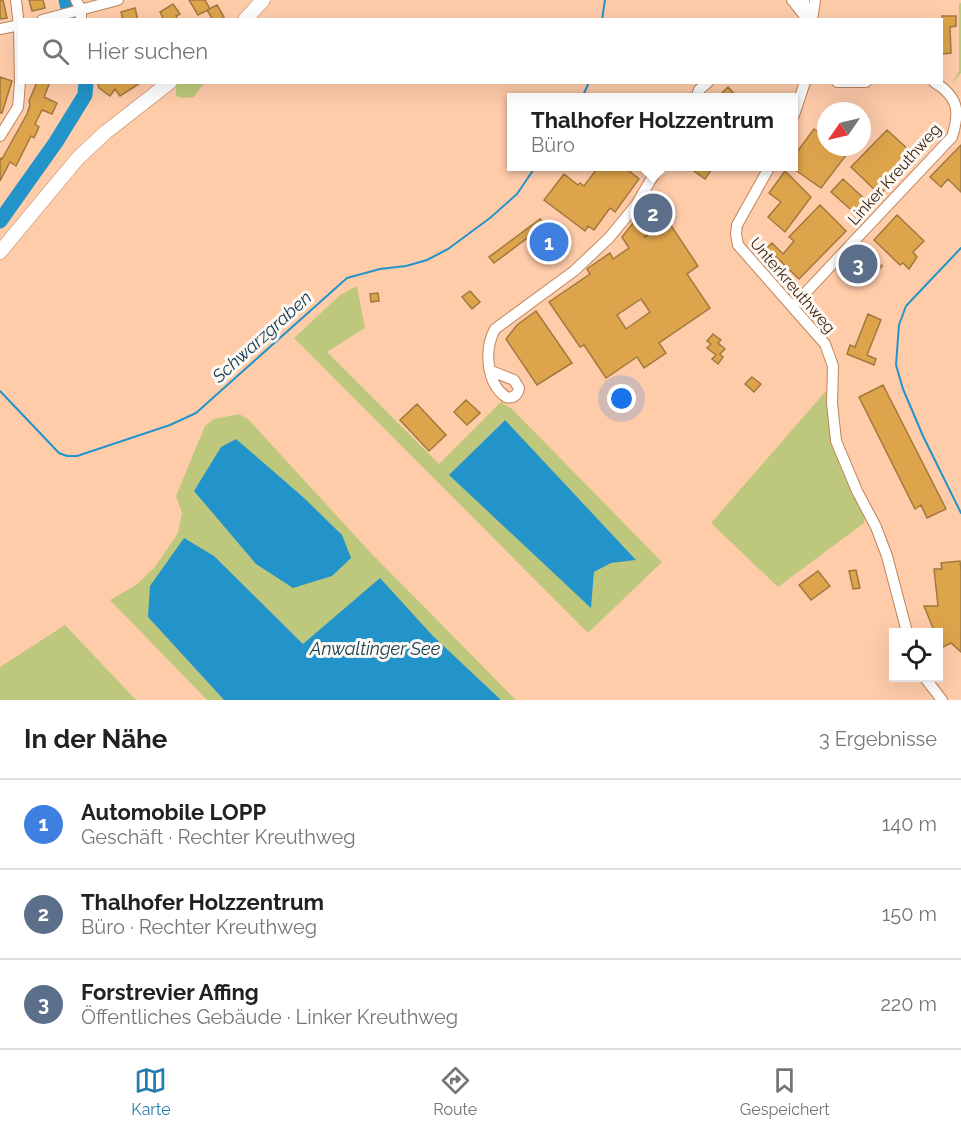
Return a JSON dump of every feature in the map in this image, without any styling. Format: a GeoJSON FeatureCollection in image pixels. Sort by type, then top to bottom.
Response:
{"type":"FeatureCollection","features":[{"type":"Feature","properties":{"kind":"main road"},"geometry":{"type":"LineString","coordinates":[[247,18],[263,0]]}},
{"type":"Feature","properties":{"kind":"main road"},"geometry":{"type":"LineString","coordinates":[[0,252],[78,158],[106,132],[167,84]]}},
{"type":"Feature","properties":{"kind":"street"},"geometry":{"type":"LineString","coordinates":[[16,0],[18,18]]}},
{"type":"Feature","properties":{"kind":"street"},"geometry":{"type":"LineString","coordinates":[[49,18],[118,0]]}},
{"type":"Feature","properties":{"kind":"street"},"geometry":{"type":"LineString","coordinates":[[792,0],[807,18]]}},
{"type":"Feature","properties":{"kind":"street"},"geometry":{"type":"LineString","coordinates":[[804,0],[807,18]]}},
{"type":"Feature","properties":{"kind":"street"},"geometry":{"type":"LineString","coordinates":[[807,18],[815,0]]}},
{"type":"Feature","properties":{"kind":"street"},"geometry":{"type":"LineString","coordinates":[[0,30],[18,26]]}},
{"type":"Feature","properties":{"kind":"street"},"geometry":{"type":"LineString","coordinates":[[0,136],[18,106],[20,84]]}},
{"type":"Feature","properties":{"kind":"street"},"geometry":{"type":"LineString","coordinates":[[798,102],[803,84]]}},
{"type":"Feature","properties":{"kind":"street","name":"Linker Kreuthweg"},"geometry":{"type":"LineString","coordinates":[[793,306],[952,137],[958,118],[956,108],[951,96],[937,84]]}},
{"type":"Feature","properties":{"kind":"street"},"geometry":{"type":"LineString","coordinates":[[491,371],[489,344],[495,329],[574,271],[609,238],[636,205],[656,171]]}},
{"type":"Feature","properties":{"kind":"street","name":"Unterkreuthweg"},"geometry":{"type":"LineString","coordinates":[[767,171],[738,225],[736,234],[738,245],[825,344],[833,366],[832,403],[836,441],[857,492],[876,526],[887,556],[906,628]]}},
{"type":"Feature","properties":{"kind":"street"},"geometry":{"type":"LineString","coordinates":[[928,682],[942,700]]}},
{"type":"Feature","properties":{"kind":"green space"},"geometry":{"type":"Polygon","coordinates":[[[959,3],[961,3],[961,73],[951,85],[959,71],[959,3]]]}},
{"type":"Feature","properties":{"kind":"green space"},"geometry":{"type":"Polygon","coordinates":[[[178,84],[203,84],[194,97],[182,98],[176,96],[176,86],[178,84]]]}},
{"type":"Feature","properties":{"kind":"green space"},"geometry":{"type":"Polygon","coordinates":[[[357,286],[365,328],[327,352],[439,464],[501,402],[512,409],[662,562],[588,633],[294,338],[340,295],[357,286]],[[504,420],[450,475],[591,607],[594,572],[611,563],[636,560],[504,420]]]}},
{"type":"Feature","properties":{"kind":"green space"},"geometry":{"type":"Polygon","coordinates":[[[826,391],[832,436],[844,474],[865,516],[864,523],[778,587],[711,523],[826,391]]]}},
{"type":"Feature","properties":{"kind":"green space"},"geometry":{"type":"Polygon","coordinates":[[[239,414],[249,420],[369,551],[516,700],[501,700],[432,635],[303,644],[214,556],[148,617],[224,700],[207,700],[110,600],[136,585],[155,567],[178,533],[182,513],[176,496],[205,426],[214,419],[239,414]],[[236,440],[221,447],[303,497],[236,440]]]}},
{"type":"Feature","properties":{"kind":"green space"},"geometry":{"type":"Polygon","coordinates":[[[65,625],[136,700],[0,700],[0,667],[65,625]]]}},
{"type":"Feature","properties":{"kind":"water"},"geometry":{"type":"Polygon","coordinates":[[[505,420],[636,560],[611,563],[594,572],[591,608],[449,475],[505,420]]]}},
{"type":"Feature","properties":{"kind":"water"},"geometry":{"type":"Polygon","coordinates":[[[236,439],[303,497],[342,535],[351,558],[332,576],[293,588],[256,564],[194,491],[221,447],[236,439]]]}},
{"type":"Feature","properties":{"kind":"water","name":"Anwaltinger See"},"geometry":{"type":"Polygon","coordinates":[[[184,538],[214,556],[303,644],[380,578],[432,635],[501,700],[224,700],[148,617],[150,586],[184,538]]]}},
{"type":"Feature","properties":{"kind":"building"},"geometry":{"type":"Polygon","coordinates":[[[0,0],[3,0],[7,18],[0,19],[0,0]]]}},
{"type":"Feature","properties":{"kind":"building"},"geometry":{"type":"Polygon","coordinates":[[[29,0],[43,0],[45,8],[32,11],[29,0]]]}},
{"type":"Feature","properties":{"kind":"building"},"geometry":{"type":"Polygon","coordinates":[[[189,0],[205,0],[210,9],[198,15],[189,0]]]}},
{"type":"Feature","properties":{"kind":"building"},"geometry":{"type":"Polygon","coordinates":[[[173,4],[180,14],[176,16],[177,18],[163,18],[160,12],[173,4]]]}},
{"type":"Feature","properties":{"kind":"building"},"geometry":{"type":"Polygon","coordinates":[[[217,5],[224,17],[212,18],[207,10],[217,5]]]}},
{"type":"Feature","properties":{"kind":"building"},"geometry":{"type":"Polygon","coordinates":[[[135,8],[138,18],[122,18],[121,12],[135,8]]]}},
{"type":"Feature","properties":{"kind":"building"},"geometry":{"type":"Polygon","coordinates":[[[942,16],[956,16],[956,26],[950,27],[951,53],[943,54],[942,16]]]}},
{"type":"Feature","properties":{"kind":"building"},"geometry":{"type":"Polygon","coordinates":[[[0,77],[12,81],[2,113],[0,113],[0,77]]]}},
{"type":"Feature","properties":{"kind":"building"},"geometry":{"type":"Polygon","coordinates":[[[36,84],[49,84],[44,97],[57,103],[52,114],[42,110],[35,124],[39,127],[34,138],[31,136],[16,166],[10,162],[0,181],[0,158],[2,159],[27,114],[29,101],[36,84]]]}},
{"type":"Feature","properties":{"kind":"building"},"geometry":{"type":"Polygon","coordinates":[[[98,84],[139,84],[120,96],[115,89],[110,96],[99,88],[98,84]]]}},
{"type":"Feature","properties":{"kind":"building"},"geometry":{"type":"Polygon","coordinates":[[[728,87],[733,93],[722,93],[728,87]]]}},
{"type":"Feature","properties":{"kind":"building"},"geometry":{"type":"Polygon","coordinates":[[[814,129],[817,131],[817,156],[845,156],[821,188],[798,171],[798,151],[814,129]]]}},
{"type":"Feature","properties":{"kind":"building"},"geometry":{"type":"Polygon","coordinates":[[[887,130],[910,151],[885,179],[890,184],[880,195],[851,167],[862,156],[871,156],[871,146],[887,130]]]}},
{"type":"Feature","properties":{"kind":"building"},"geometry":{"type":"Polygon","coordinates":[[[961,145],[961,192],[948,179],[941,187],[930,177],[961,145]]]}},
{"type":"Feature","properties":{"kind":"building"},"geometry":{"type":"Polygon","coordinates":[[[595,171],[629,171],[639,179],[615,212],[610,208],[594,230],[588,226],[585,231],[544,200],[564,174],[578,185],[580,183],[584,186],[595,171]]]}},
{"type":"Feature","properties":{"kind":"building"},"geometry":{"type":"Polygon","coordinates":[[[694,171],[711,171],[705,179],[694,171]]]}},
{"type":"Feature","properties":{"kind":"building"},"geometry":{"type":"Polygon","coordinates":[[[785,171],[811,197],[785,232],[768,217],[781,202],[769,193],[785,171]]]}},
{"type":"Feature","properties":{"kind":"building"},"geometry":{"type":"Polygon","coordinates":[[[843,179],[869,203],[858,216],[831,192],[843,179]]]}},
{"type":"Feature","properties":{"kind":"building"},"geometry":{"type":"Polygon","coordinates":[[[653,201],[664,209],[644,238],[668,221],[698,266],[687,274],[710,308],[659,343],[666,353],[644,368],[637,357],[606,378],[584,345],[580,347],[549,302],[590,274],[587,269],[610,253],[613,259],[629,248],[622,237],[637,218],[640,220],[653,201]],[[641,299],[617,315],[626,329],[650,312],[641,299]]]}},
{"type":"Feature","properties":{"kind":"building"},"geometry":{"type":"Polygon","coordinates":[[[820,205],[846,231],[799,279],[772,253],[764,261],[759,256],[772,243],[783,254],[794,241],[789,237],[820,205]]]}},
{"type":"Feature","properties":{"kind":"building"},"geometry":{"type":"Polygon","coordinates":[[[897,215],[924,241],[913,252],[917,257],[909,269],[903,263],[900,265],[874,240],[897,215]]]}},
{"type":"Feature","properties":{"kind":"building"},"geometry":{"type":"Polygon","coordinates":[[[540,219],[567,249],[552,262],[530,236],[494,263],[489,257],[540,219]]]}},
{"type":"Feature","properties":{"kind":"building"},"geometry":{"type":"Polygon","coordinates":[[[862,248],[882,266],[863,285],[844,267],[862,248]]]}},
{"type":"Feature","properties":{"kind":"building"},"geometry":{"type":"Polygon","coordinates":[[[470,291],[480,302],[472,309],[462,297],[470,291]]]}},
{"type":"Feature","properties":{"kind":"building"},"geometry":{"type":"Polygon","coordinates":[[[378,293],[379,301],[371,302],[370,294],[378,293]]]}},
{"type":"Feature","properties":{"kind":"building"},"geometry":{"type":"Polygon","coordinates":[[[536,311],[572,363],[537,385],[506,339],[517,325],[536,311]]]}},
{"type":"Feature","properties":{"kind":"building"},"geometry":{"type":"Polygon","coordinates":[[[868,314],[881,320],[867,355],[876,359],[874,365],[847,354],[850,345],[855,347],[868,314]]]}},
{"type":"Feature","properties":{"kind":"building"},"geometry":{"type":"Polygon","coordinates":[[[713,334],[721,340],[718,343],[725,349],[720,354],[723,357],[718,364],[712,359],[716,355],[707,348],[711,344],[707,341],[713,334]]]}},
{"type":"Feature","properties":{"kind":"building"},"geometry":{"type":"Polygon","coordinates":[[[752,377],[761,384],[754,392],[745,384],[752,377]]]}},
{"type":"Feature","properties":{"kind":"building"},"geometry":{"type":"Polygon","coordinates":[[[883,385],[946,509],[927,518],[921,505],[915,509],[859,397],[883,385]]]}},
{"type":"Feature","properties":{"kind":"building"},"geometry":{"type":"Polygon","coordinates":[[[466,400],[480,413],[467,425],[454,412],[466,400]]]}},
{"type":"Feature","properties":{"kind":"building"},"geometry":{"type":"Polygon","coordinates":[[[417,404],[446,435],[429,451],[400,420],[417,404]]]}},
{"type":"Feature","properties":{"kind":"building"},"geometry":{"type":"Polygon","coordinates":[[[960,561],[961,652],[951,643],[943,647],[943,628],[933,628],[924,606],[938,606],[934,569],[942,569],[941,563],[960,561]]]}},
{"type":"Feature","properties":{"kind":"building"},"geometry":{"type":"Polygon","coordinates":[[[856,570],[860,588],[853,589],[849,571],[856,570]]]}},
{"type":"Feature","properties":{"kind":"building"},"geometry":{"type":"Polygon","coordinates":[[[818,571],[830,586],[811,600],[799,585],[818,571]]]}},
{"type":"Feature","properties":{"kind":"waterway"},"geometry":{"type":"LineString","coordinates":[[66,0],[70,18]]}},
{"type":"Feature","properties":{"kind":"waterway","name":"Schwarzgraben"},"geometry":{"type":"LineString","coordinates":[[602,18],[605,0]]}},
{"type":"Feature","properties":{"kind":"waterway"},"geometry":{"type":"LineString","coordinates":[[0,221],[56,142],[85,95],[86,84]]}},
{"type":"Feature","properties":{"kind":"waterway","name":"Schwarzgraben"},"geometry":{"type":"LineString","coordinates":[[584,93],[588,84]]}},
{"type":"Feature","properties":{"kind":"waterway","name":"Schwarzgraben"},"geometry":{"type":"LineString","coordinates":[[0,391],[59,453],[67,456],[77,456],[170,425],[196,413],[347,278],[427,260],[448,249],[490,218],[517,194],[533,171]]}},
{"type":"Feature","properties":{"kind":"waterway"},"geometry":{"type":"LineString","coordinates":[[961,248],[906,306],[899,325],[896,365],[903,389],[923,436],[961,513]]}},
{"type":"Feature","properties":{"kind":"place","name":"Thalhofer Holzzentrum"},"geometry":{"type":"Point","coordinates":[653,213]}},
{"type":"Feature","properties":{"kind":"place","name":"Automobile LOPP"},"geometry":{"type":"Point","coordinates":[549,242]}},
{"type":"Feature","properties":{"kind":"place","name":"Forstrevier Affing"},"geometry":{"type":"Point","coordinates":[858,264]}}]}
